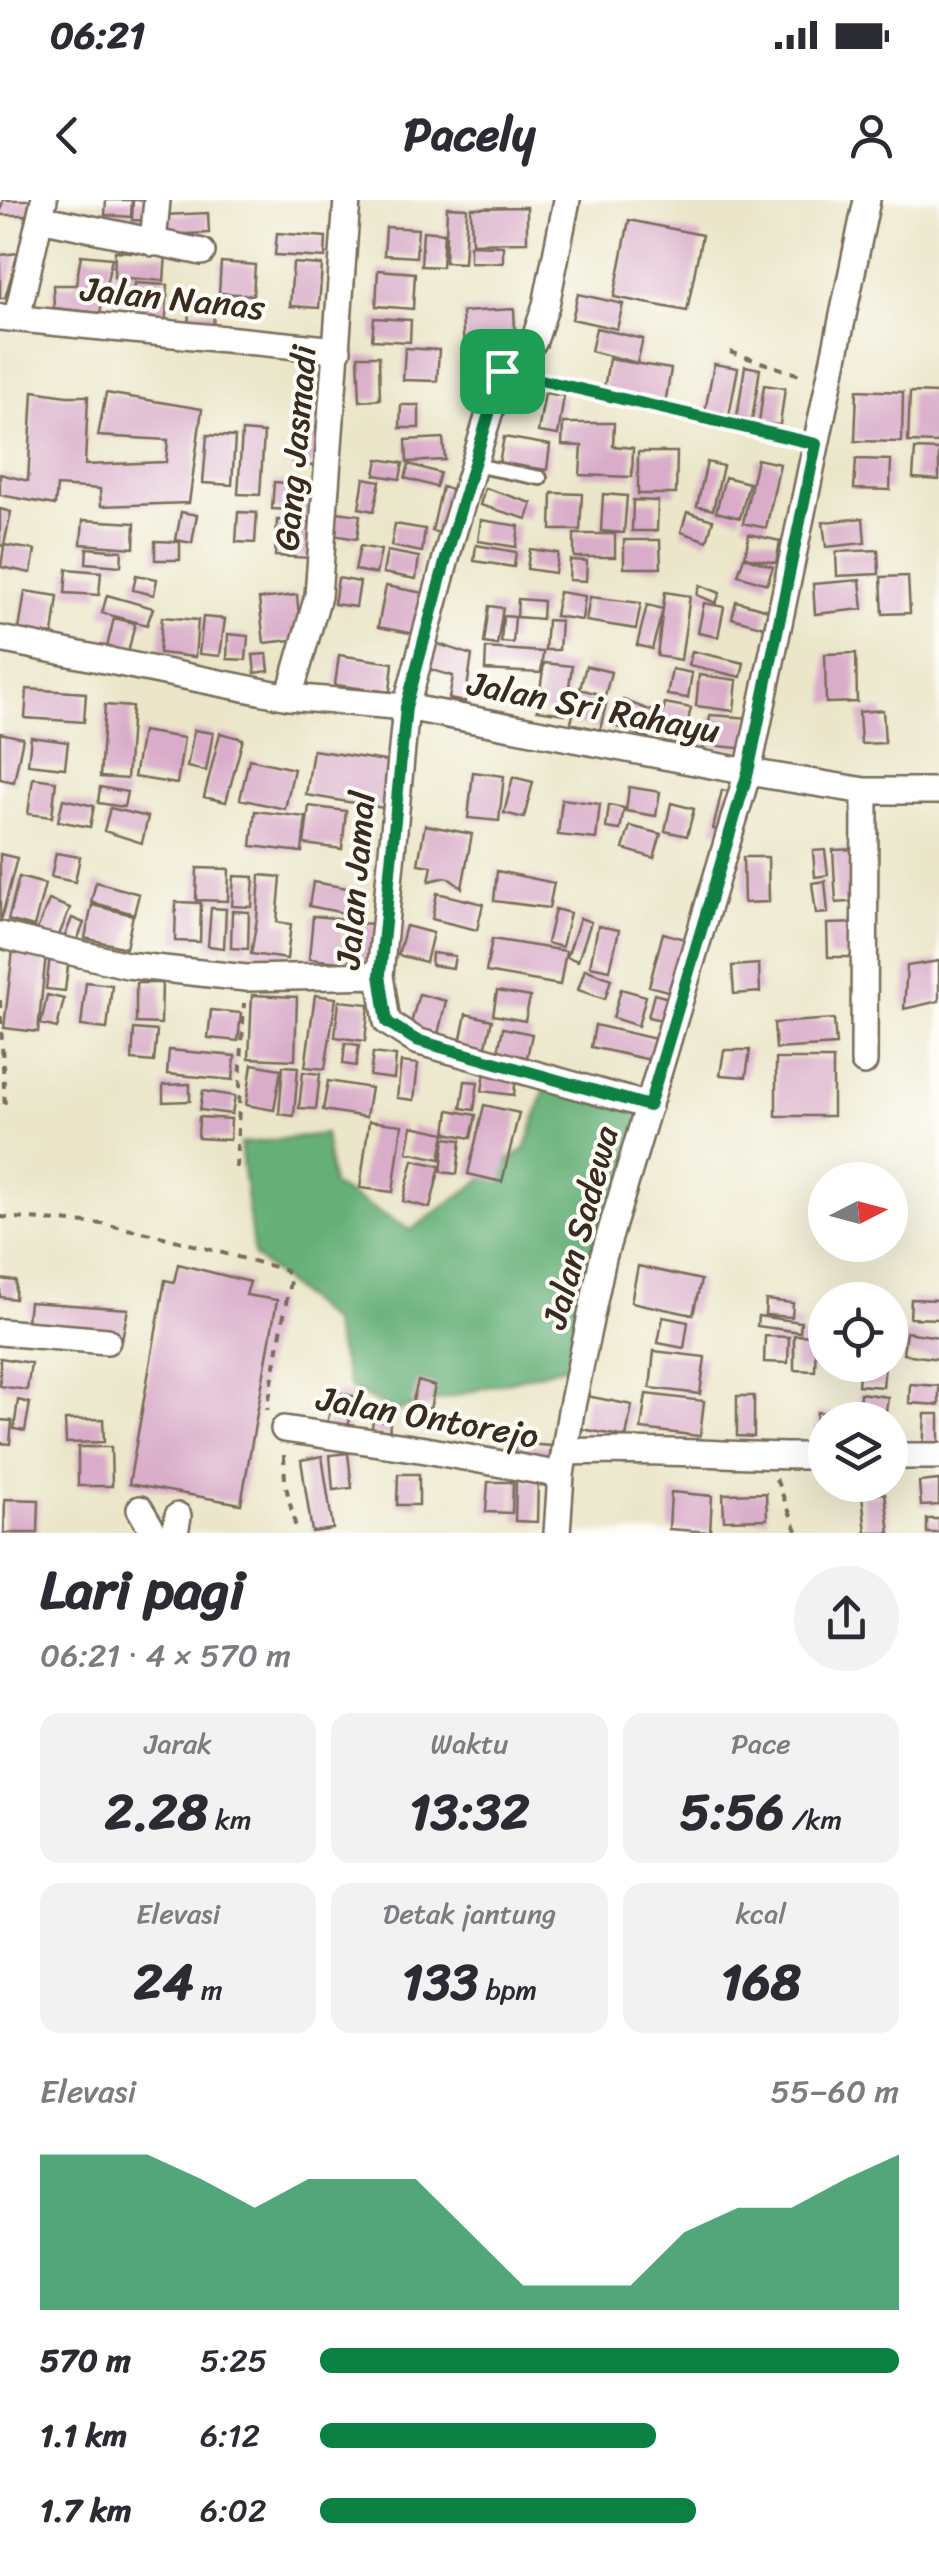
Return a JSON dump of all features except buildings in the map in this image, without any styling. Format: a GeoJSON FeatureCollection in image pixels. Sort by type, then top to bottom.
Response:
{"type":"FeatureCollection","features":[{"type":"Feature","properties":{"kind":"street"},"geometry":{"type":"LineString","coordinates":[[153,242],[157,200]]}},
{"type":"Feature","properties":{"kind":"street","name":"Gang Jasmadi"},"geometry":{"type":"LineString","coordinates":[[290,697],[318,596],[348,200]]}},
{"type":"Feature","properties":{"kind":"street"},"geometry":{"type":"LineString","coordinates":[[502,371],[534,341],[546,305],[567,200]]}},
{"type":"Feature","properties":{"kind":"street","name":"Jalan Sadewa"},"geometry":{"type":"LineString","coordinates":[[556,1533],[563,1463],[603,1258],[748,772],[867,200]]}},
{"type":"Feature","properties":{"kind":"street"},"geometry":{"type":"LineString","coordinates":[[8,317],[42,209],[153,242],[202,252]]}},
{"type":"Feature","properties":{"kind":"street","name":"Jalan Nanas"},"geometry":{"type":"LineString","coordinates":[[8,317],[338,350]]}},
{"type":"Feature","properties":{"kind":"street","name":"Jalan Jamal"},"geometry":{"type":"LineString","coordinates":[[502,371],[406,707],[380,975],[387,1022],[416,1040],[649,1106]]}},
{"type":"Feature","properties":{"kind":"street","name":"Jalan Sri Rahayu"},"geometry":{"type":"LineString","coordinates":[[0,639],[290,697],[406,707],[865,791],[939,791]]}},
{"type":"Feature","properties":{"kind":"street"},"geometry":{"type":"LineString","coordinates":[[864,1062],[865,791]]}},
{"type":"Feature","properties":{"kind":"street"},"geometry":{"type":"LineString","coordinates":[[0,935],[127,965],[246,978],[380,975]]}},
{"type":"Feature","properties":{"kind":"street"},"geometry":{"type":"LineString","coordinates":[[0,1332],[107,1341]]}},
{"type":"Feature","properties":{"kind":"street","name":"Jalan Ontorejo"},"geometry":{"type":"LineString","coordinates":[[284,1428],[426,1450],[563,1463],[604,1450],[808,1456]]}},
{"type":"Feature","properties":{"kind":"street"},"geometry":{"type":"LineString","coordinates":[[908,1456],[939,1456]]}},
{"type":"Feature","properties":{"kind":"street"},"geometry":{"type":"LineString","coordinates":[[140,1510],[154,1533]]}},
{"type":"Feature","properties":{"kind":"lane"},"geometry":{"type":"LineString","coordinates":[[474,465],[540,478]]}},
{"type":"Feature","properties":{"kind":"path"},"geometry":{"type":"LineString","coordinates":[[730,352],[828,384]]}},
{"type":"Feature","properties":{"kind":"path"},"geometry":{"type":"LineString","coordinates":[[502,371],[816,444]]}},
{"type":"Feature","properties":{"kind":"path"},"geometry":{"type":"LineString","coordinates":[[236,1168],[246,978]]}},
{"type":"Feature","properties":{"kind":"path"},"geometry":{"type":"LineString","coordinates":[[0,1000],[5,1109]]}},
{"type":"Feature","properties":{"kind":"path"},"geometry":{"type":"LineString","coordinates":[[0,1216],[103,1224],[286,1270],[290,1280],[267,1410],[268,1422],[284,1428],[285,1482],[297,1533]]}},
{"type":"Feature","properties":{"kind":"path"},"geometry":{"type":"LineString","coordinates":[[766,1456],[798,1533]]}},
{"type":"Feature","properties":{"kind":"green space"},"geometry":{"type":"Polygon","coordinates":[[[551,1069],[654,1103],[571,1365],[394,1412],[350,1388],[330,1321],[254,1256],[240,1144],[325,1134],[332,1185],[411,1230],[526,1148],[551,1069]]]}},
{"type":"Feature","properties":{"kind":"route"},"geometry":{"type":"LineString","coordinates":[[502,371],[816,444],[748,772],[649,1106],[416,1040],[387,1022],[382,1002],[380,975],[406,707],[502,371]]}}]}
